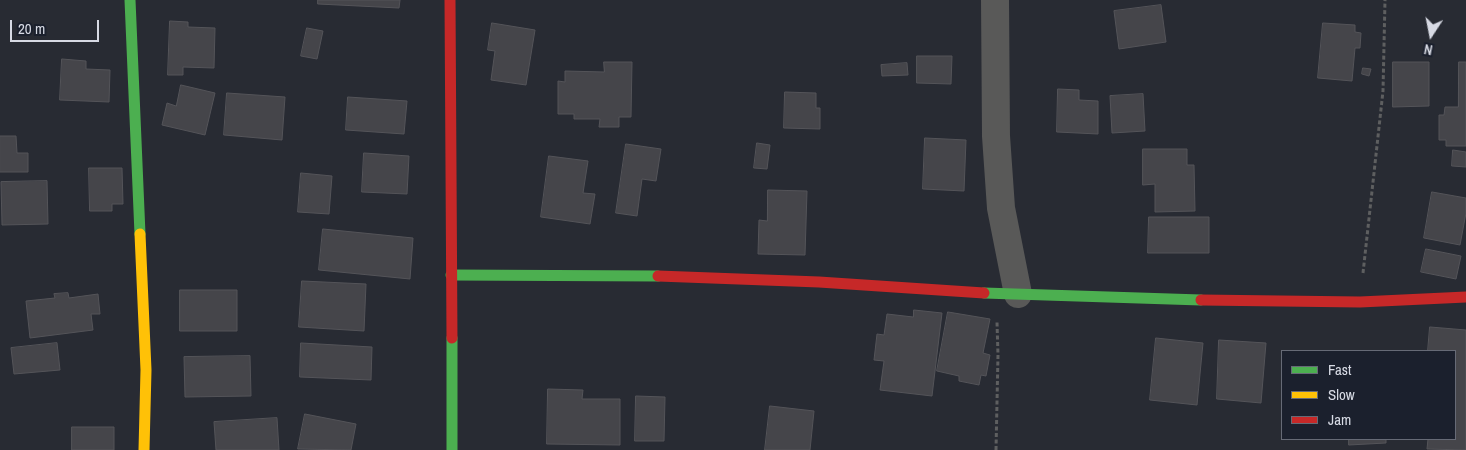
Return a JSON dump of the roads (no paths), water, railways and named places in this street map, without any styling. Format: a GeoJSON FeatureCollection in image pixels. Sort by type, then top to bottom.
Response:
{"type":"FeatureCollection","features":[{"type":"Feature","properties":{"kind":"street"},"geometry":{"type":"LineString","coordinates":[[130,0],[146,370],[144,450]]}},
{"type":"Feature","properties":{"kind":"street"},"geometry":{"type":"LineString","coordinates":[[450,0],[452,450]]}},
{"type":"Feature","properties":{"kind":"street"},"geometry":{"type":"LineString","coordinates":[[995,0],[996,136],[1007,294]]}},
{"type":"Feature","properties":{"kind":"street"},"geometry":{"type":"LineString","coordinates":[[451,275],[682,276],[819,282],[1007,294],[1162,300],[1360,302],[1466,297]]}}]}
